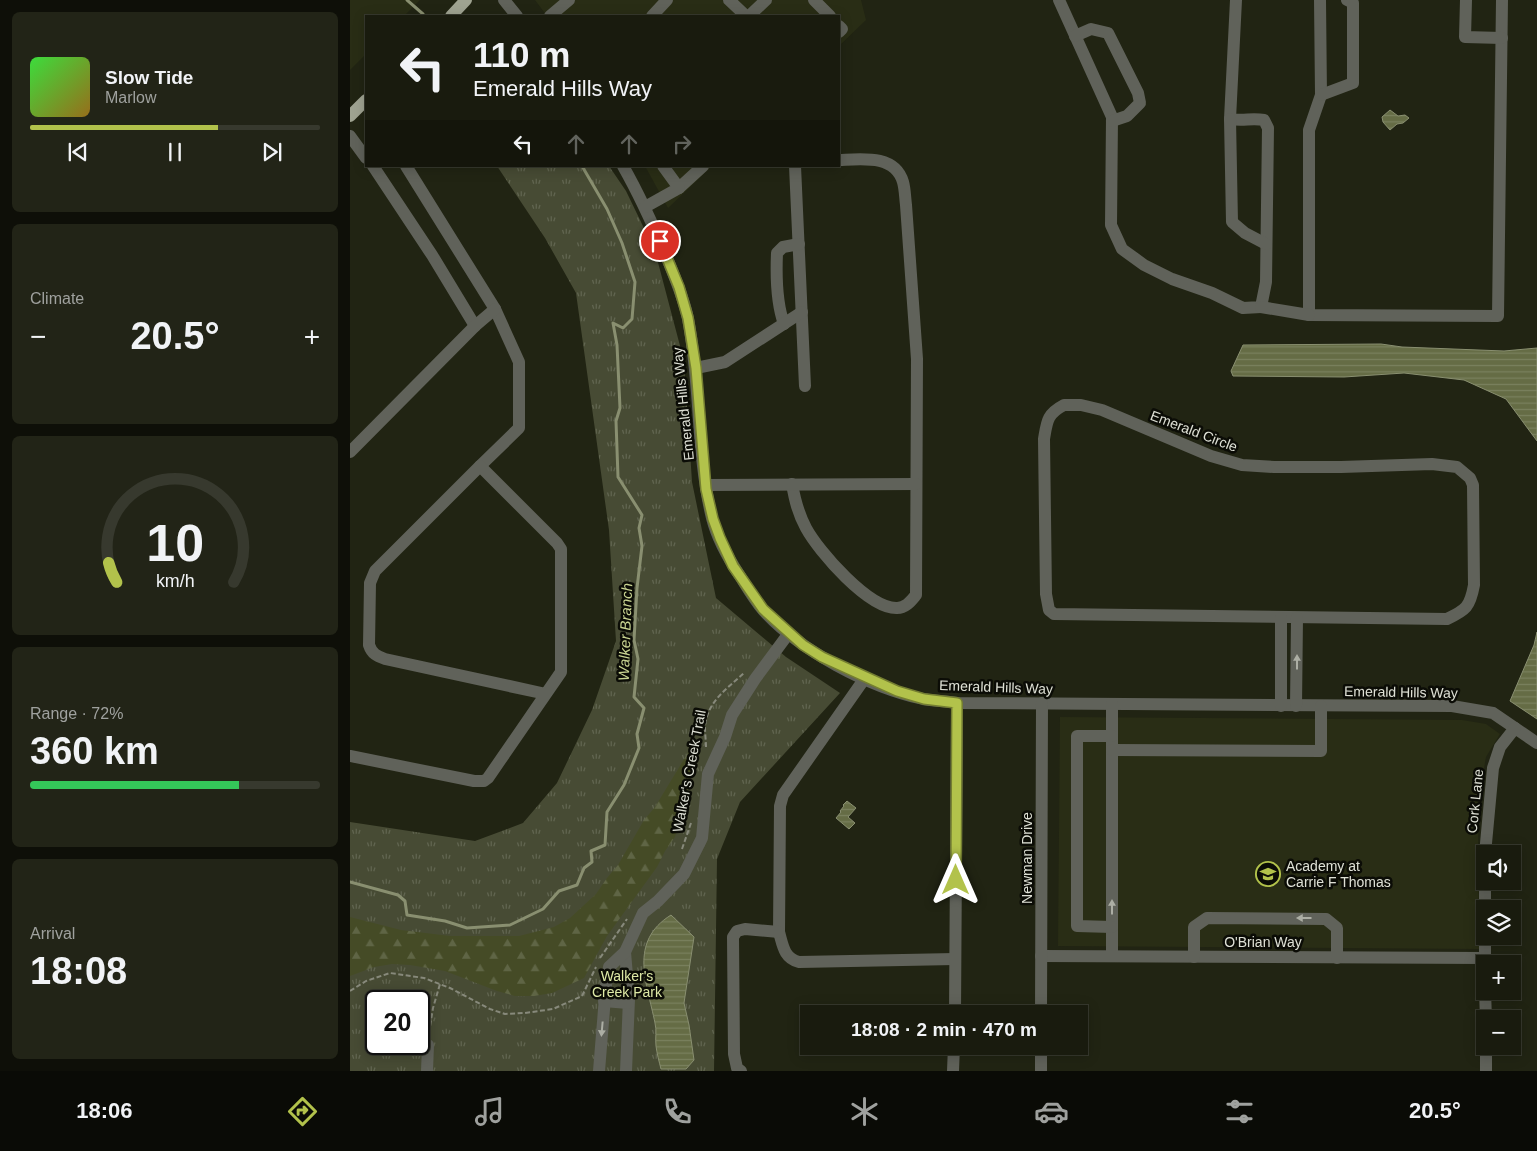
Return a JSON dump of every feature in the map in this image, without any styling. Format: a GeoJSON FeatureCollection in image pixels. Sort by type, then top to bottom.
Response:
{"type":"FeatureCollection","features":[{"type":"Feature","properties":{"kind":"main road"},"geometry":{"type":"LineString","coordinates":[[452,15],[466,0]]}},
{"type":"Feature","properties":{"kind":"main road"},"geometry":{"type":"LineString","coordinates":[[350,116],[365,103]]}},
{"type":"Feature","properties":{"kind":"street"},"geometry":{"type":"LineString","coordinates":[[504,0],[516,15]]}},
{"type":"Feature","properties":{"kind":"street"},"geometry":{"type":"LineString","coordinates":[[555,15],[569,0]]}},
{"type":"Feature","properties":{"kind":"street"},"geometry":{"type":"LineString","coordinates":[[653,15],[667,0]]}},
{"type":"Feature","properties":{"kind":"street"},"geometry":{"type":"LineString","coordinates":[[730,0],[747,15]]}},
{"type":"Feature","properties":{"kind":"street"},"geometry":{"type":"LineString","coordinates":[[749,15],[766,0]]}},
{"type":"Feature","properties":{"kind":"street"},"geometry":{"type":"LineString","coordinates":[[814,0],[829,15]]}},
{"type":"Feature","properties":{"kind":"street"},"geometry":{"type":"LineString","coordinates":[[1059,0],[1112,117],[1111,225],[1122,249],[1144,264],[1172,279],[1212,292],[1243,308],[1261,308],[1309,315],[1498,316],[1502,0]]}},
{"type":"Feature","properties":{"kind":"street"},"geometry":{"type":"LineString","coordinates":[[1236,0],[1230,119],[1232,222],[1245,233],[1266,244]]}},
{"type":"Feature","properties":{"kind":"street"},"geometry":{"type":"LineString","coordinates":[[1309,315],[1309,130],[1320,95],[1320,0]]}},
{"type":"Feature","properties":{"kind":"street"},"geometry":{"type":"LineString","coordinates":[[1320,95],[1353,83],[1353,2],[1347,0]]}},
{"type":"Feature","properties":{"kind":"street"},"geometry":{"type":"LineString","coordinates":[[1466,0],[1465,37],[1502,38]]}},
{"type":"Feature","properties":{"kind":"street"},"geometry":{"type":"LineString","coordinates":[[1075,36],[1091,29],[1108,33],[1138,93],[1140,103],[1127,116],[1112,121]]}},
{"type":"Feature","properties":{"kind":"street"},"geometry":{"type":"LineString","coordinates":[[1230,119],[1255,118],[1264,120],[1268,128],[1266,282],[1261,308]]}},
{"type":"Feature","properties":{"kind":"street"},"geometry":{"type":"LineString","coordinates":[[350,136],[365,157]]}},
{"type":"Feature","properties":{"kind":"street"},"geometry":{"type":"LineString","coordinates":[[792,484],[796,507],[808,530],[829,560],[854,586],[880,603],[898,608],[909,604],[916,595],[917,359],[903,180],[896,168],[883,161],[863,159],[840,160]]}},
{"type":"Feature","properties":{"kind":"street"},"geometry":{"type":"LineString","coordinates":[[374,167],[432,255],[475,326]]}},
{"type":"Feature","properties":{"kind":"street"},"geometry":{"type":"LineString","coordinates":[[407,167],[495,309],[519,362],[519,428],[375,571],[370,582],[369,645],[371,651],[377,656],[386,659],[546,694]]}},
{"type":"Feature","properties":{"kind":"street","name":"Emerald Hills Way"},"geometry":{"type":"LineString","coordinates":[[624,167],[645,207],[679,287],[688,318],[696,368],[706,485],[713,519],[720,538],[733,566],[763,609],[789,633],[822,657],[897,691],[924,699],[957,703],[1452,706],[1493,713],[1537,743]]}},
{"type":"Feature","properties":{"kind":"street"},"geometry":{"type":"LineString","coordinates":[[664,167],[679,188]]}},
{"type":"Feature","properties":{"kind":"street"},"geometry":{"type":"LineString","coordinates":[[645,207],[679,188],[702,167]]}},
{"type":"Feature","properties":{"kind":"street"},"geometry":{"type":"LineString","coordinates":[[795,167],[806,386]]}},
{"type":"Feature","properties":{"kind":"street"},"geometry":{"type":"LineString","coordinates":[[784,324],[779,310],[776,268],[777,253],[783,247],[799,244]]}},
{"type":"Feature","properties":{"kind":"street"},"geometry":{"type":"LineString","coordinates":[[350,452],[475,326],[495,309]]}},
{"type":"Feature","properties":{"kind":"street"},"geometry":{"type":"LineString","coordinates":[[696,368],[725,362],[802,312]]}},
{"type":"Feature","properties":{"kind":"street","name":"Emerald Circle"},"geometry":{"type":"LineString","coordinates":[[1064,405],[1081,405],[1102,410],[1212,456],[1242,465],[1341,466],[1432,464],[1457,467],[1470,478],[1473,485],[1474,586],[1471,600],[1463,612],[1447,619],[1281,618],[1065,615],[1054,614],[1049,610],[1046,594],[1044,438],[1048,418],[1054,410],[1064,405]]}},
{"type":"Feature","properties":{"kind":"street"},"geometry":{"type":"LineString","coordinates":[[350,756],[474,781],[484,781],[488,778],[561,672],[561,549],[480,466]]}},
{"type":"Feature","properties":{"kind":"street"},"geometry":{"type":"LineString","coordinates":[[706,485],[916,484]]}},
{"type":"Feature","properties":{"kind":"street"},"geometry":{"type":"LineString","coordinates":[[1280,706],[1281,618]]}},
{"type":"Feature","properties":{"kind":"street"},"geometry":{"type":"LineString","coordinates":[[1296,706],[1297,618]]}},
{"type":"Feature","properties":{"kind":"street"},"geometry":{"type":"LineString","coordinates":[[599,1071],[604,1001],[609,967],[625,952],[643,913],[658,901],[684,874],[702,838],[708,774],[725,737],[732,715],[755,679],[789,633]]}},
{"type":"Feature","properties":{"kind":"street"},"geometry":{"type":"LineString","coordinates":[[865,678],[783,795],[780,806],[779,932],[784,950],[788,957],[798,962],[955,959]]}},
{"type":"Feature","properties":{"kind":"street"},"geometry":{"type":"LineString","coordinates":[[955,1005],[957,703]]}},
{"type":"Feature","properties":{"kind":"street","name":"Newman Drive"},"geometry":{"type":"LineString","coordinates":[[1041,1005],[1042,703]]}},
{"type":"Feature","properties":{"kind":"street"},"geometry":{"type":"LineString","coordinates":[[1112,704],[1112,956]]}},
{"type":"Feature","properties":{"kind":"street"},"geometry":{"type":"LineString","coordinates":[[1112,750],[1321,750],[1321,706]]}},
{"type":"Feature","properties":{"kind":"street","name":"Cork Lane"},"geometry":{"type":"LineString","coordinates":[[1486,845],[1493,768],[1500,747],[1515,728]]}},
{"type":"Feature","properties":{"kind":"street"},"geometry":{"type":"LineString","coordinates":[[1112,736],[1077,736],[1077,926],[1112,927]]}},
{"type":"Feature","properties":{"kind":"street"},"geometry":{"type":"LineString","coordinates":[[1485,890],[1485,955]]}},
{"type":"Feature","properties":{"kind":"street"},"geometry":{"type":"LineString","coordinates":[[1194,957],[1194,927],[1207,918],[1326,918],[1337,928],[1337,958]]}},
{"type":"Feature","properties":{"kind":"street"},"geometry":{"type":"LineString","coordinates":[[741,1071],[738,1068],[734,1054],[733,937],[738,931],[744,929],[779,932]]}},
{"type":"Feature","properties":{"kind":"street"},"geometry":{"type":"LineString","coordinates":[[625,952],[628,1003],[626,1071]]}},
{"type":"Feature","properties":{"kind":"street","name":"O'Brian Way"},"geometry":{"type":"LineString","coordinates":[[1041,956],[1476,958]]}},
{"type":"Feature","properties":{"kind":"street"},"geometry":{"type":"LineString","coordinates":[[604,1001],[628,1003]]}},
{"type":"Feature","properties":{"kind":"street"},"geometry":{"type":"LineString","coordinates":[[427,1071],[428,1055]]}},
{"type":"Feature","properties":{"kind":"street"},"geometry":{"type":"LineString","coordinates":[[953,1071],[954,1055]]}},
{"type":"Feature","properties":{"kind":"street"},"geometry":{"type":"LineString","coordinates":[[1041,1055],[1041,1071]]}},
{"type":"Feature","properties":{"kind":"street"},"geometry":{"type":"LineString","coordinates":[[1486,1055],[1486,1071]]}},
{"type":"Feature","properties":{"kind":"path","name":"Walker's Creek Trail"},"geometry":{"type":"LineString","coordinates":[[706,747],[705,728],[708,710],[721,694],[750,666]]}},
{"type":"Feature","properties":{"kind":"path","name":"Walker's Creek Trail"},"geometry":{"type":"LineString","coordinates":[[680,855],[692,818]]}},
{"type":"Feature","properties":{"kind":"path"},"geometry":{"type":"LineString","coordinates":[[350,991],[366,981],[390,973],[424,978],[490,1009],[505,1014],[553,1009],[582,996],[602,953],[630,915]]}},
{"type":"Feature","properties":{"kind":"path"},"geometry":{"type":"LineString","coordinates":[[430,1030],[433,1008],[440,984]]}},
{"type":"Feature","properties":{"kind":"shaded area"},"geometry":{"type":"Polygon","coordinates":[[[350,0],[420,0],[405,15],[365,15],[365,55],[350,70],[350,0]]]}},
{"type":"Feature","properties":{"kind":"shaded area"},"geometry":{"type":"Polygon","coordinates":[[[535,0],[861,0],[866,20],[840,45],[840,15],[546,15],[535,0]]]}},
{"type":"Feature","properties":{"kind":"shaded area"},"geometry":{"type":"Polygon","coordinates":[[[1390,110],[1398,116],[1405,115],[1409,118],[1390,130],[1383,122],[1382,117],[1390,110]]]}},
{"type":"Feature","properties":{"kind":"shaded area"},"geometry":{"type":"Polygon","coordinates":[[[646,167],[711,167],[668,208],[646,167]]]}},
{"type":"Feature","properties":{"kind":"shaded area"},"geometry":{"type":"Polygon","coordinates":[[[1381,344],[1402,347],[1504,351],[1537,348],[1537,441],[1506,399],[1464,380],[1404,373],[1344,377],[1233,376],[1231,371],[1243,345],[1381,344]]]}},
{"type":"Feature","properties":{"kind":"shaded area"},"geometry":{"type":"Polygon","coordinates":[[[1537,632],[1537,719],[1510,701],[1534,645],[1537,632]]]}},
{"type":"Feature","properties":{"kind":"shaded area","name":"Academy at Carrie F Thomas"},"geometry":{"type":"Polygon","coordinates":[[[1060,717],[1462,720],[1486,724],[1500,734],[1486,757],[1478,802],[1476,890],[1479,890],[1479,900],[1476,900],[1476,945],[1479,945],[1479,949],[1058,946],[1060,717]]]}},
{"type":"Feature","properties":{"kind":"shaded area"},"geometry":{"type":"Polygon","coordinates":[[[847,801],[856,808],[848,817],[855,823],[849,829],[836,818],[847,801]]]}},
{"type":"Feature","properties":{"kind":"shaded area"},"geometry":{"type":"Polygon","coordinates":[[[671,915],[694,937],[684,1003],[694,1060],[686,1069],[661,1069],[657,1055],[656,1026],[645,978],[645,950],[649,938],[658,926],[671,915]]]}},
{"type":"Feature","properties":{"kind":"green space","name":"Walker's Creek Park"},"geometry":{"type":"Polygon","coordinates":[[[498,167],[610,167],[626,191],[655,251],[684,361],[692,482],[716,598],[786,657],[840,693],[740,802],[717,859],[714,1071],[350,1071],[350,822],[475,841],[523,823],[557,783],[592,710],[616,641],[609,530],[576,293],[545,238],[498,167]]]}},
{"type":"Feature","properties":{"kind":"green space"},"geometry":{"type":"Polygon","coordinates":[[[692,746],[691,770],[685,803],[675,837],[657,867],[607,936],[584,978],[552,993],[534,996],[515,996],[445,971],[410,965],[392,964],[374,967],[350,976],[350,917],[401,930],[450,936],[519,936],[554,927],[570,918],[596,894],[618,865],[644,820],[655,807],[692,746]]]}},
{"type":"Feature","properties":{"kind":"waterway","name":"Walker Branch"},"geometry":{"type":"LineString","coordinates":[[407,0],[423,14]]}},
{"type":"Feature","properties":{"kind":"waterway","name":"Walker Branch"},"geometry":{"type":"LineString","coordinates":[[350,882],[398,895],[405,901],[407,915],[445,921],[467,928],[510,925],[543,909],[559,891],[577,885],[584,868],[592,862],[591,851],[605,845],[607,812],[624,785],[639,748],[637,734],[644,708],[634,697],[638,659],[634,640],[642,546],[639,528],[642,515],[618,477],[616,421],[620,408],[617,345],[613,323],[623,328],[632,319],[635,282],[622,243],[607,209],[583,167]]}},
{"type":"Feature","properties":{"kind":"place","name":"Academy at Carrie F Thomas"},"geometry":{"type":"Point","coordinates":[1268,874]}},
{"type":"Feature","properties":{"kind":"route"},"geometry":{"type":"LineString","coordinates":[[660,241],[679,287],[688,318],[696,368],[706,489],[713,519],[733,566],[763,609],[803,645],[822,657],[897,691],[924,699],[957,703],[956,880]]}}]}
